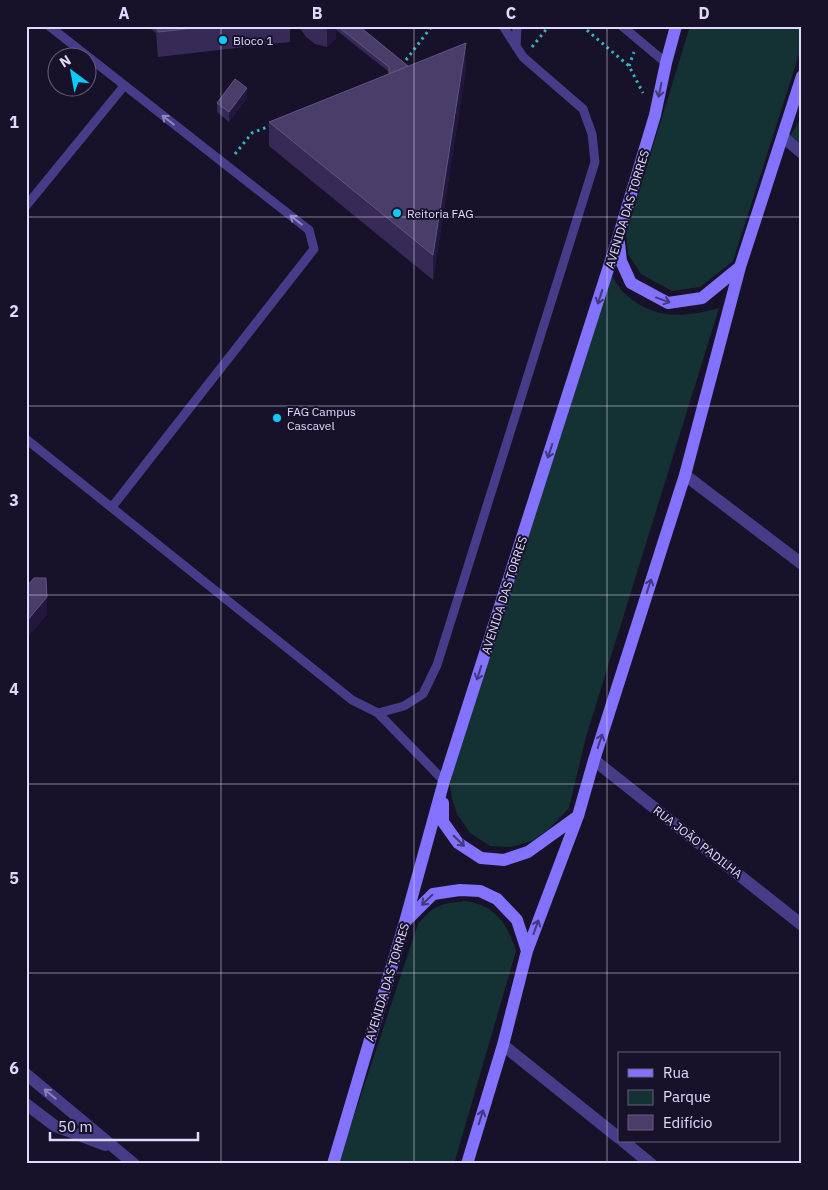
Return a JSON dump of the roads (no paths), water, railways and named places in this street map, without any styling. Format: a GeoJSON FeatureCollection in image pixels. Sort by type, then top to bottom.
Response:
{"type":"FeatureCollection","features":[{"type":"Feature","properties":{"kind":"main road","name":"AVENIDA DAS TORRES"},"geometry":{"type":"LineString","coordinates":[[333,1164],[405,922],[444,781],[618,238],[655,116],[676,26]]}},
{"type":"Feature","properties":{"kind":"main road"},"geometry":{"type":"LineString","coordinates":[[467,1164],[503,1045],[527,951],[578,816],[685,475],[740,267],[783,137],[798,102],[802,76]]}},
{"type":"Feature","properties":{"kind":"main road"},"geometry":{"type":"LineString","coordinates":[[618,238],[621,261],[631,283],[668,303],[702,298],[740,267]]}},
{"type":"Feature","properties":{"kind":"main road"},"geometry":{"type":"LineString","coordinates":[[444,781],[443,822],[458,843],[481,858],[504,860],[528,852],[578,816]]}},
{"type":"Feature","properties":{"kind":"main road"},"geometry":{"type":"LineString","coordinates":[[405,922],[434,894],[460,890],[480,891],[497,899],[517,920],[527,951]]}},
{"type":"Feature","properties":{"kind":"street"},"geometry":{"type":"LineString","coordinates":[[783,137],[802,153]]}},
{"type":"Feature","properties":{"kind":"street"},"geometry":{"type":"LineString","coordinates":[[685,475],[802,564]]}},
{"type":"Feature","properties":{"kind":"street","name":"RUA JOÃO PADILHA"},"geometry":{"type":"LineString","coordinates":[[594,760],[802,925]]}},
{"type":"Feature","properties":{"kind":"street"},"geometry":{"type":"LineString","coordinates":[[503,1045],[618,1137]]}},
{"type":"Feature","properties":{"kind":"street"},"geometry":{"type":"LineString","coordinates":[[26,1074],[134,1164]]}},
{"type":"Feature","properties":{"kind":"street"},"geometry":{"type":"LineString","coordinates":[[26,1104],[54,1126],[114,1148]]}},
{"type":"Feature","properties":{"kind":"street"},"geometry":{"type":"LineString","coordinates":[[624,1142],[651,1164]]}},
{"type":"Feature","properties":{"kind":"lane"},"geometry":{"type":"LineString","coordinates":[[49,26],[309,230],[314,249],[112,507]]}},
{"type":"Feature","properties":{"kind":"lane"},"geometry":{"type":"LineString","coordinates":[[378,713],[404,706],[423,694],[437,665],[595,162],[592,134],[582,109],[523,57],[503,26]]}},
{"type":"Feature","properties":{"kind":"lane"},"geometry":{"type":"LineString","coordinates":[[516,47],[517,26]]}},
{"type":"Feature","properties":{"kind":"lane"},"geometry":{"type":"LineString","coordinates":[[622,26],[666,63]]}},
{"type":"Feature","properties":{"kind":"lane"},"geometry":{"type":"LineString","coordinates":[[26,206],[124,86]]}},
{"type":"Feature","properties":{"kind":"lane"},"geometry":{"type":"LineString","coordinates":[[26,439],[352,700],[378,713],[444,781]]}},
{"type":"Feature","properties":{"kind":"place","name":"Bloco 1"},"geometry":{"type":"Point","coordinates":[223,40]}},
{"type":"Feature","properties":{"kind":"place","name":"Reitoria FAG"},"geometry":{"type":"Point","coordinates":[397,213]}},
{"type":"Feature","properties":{"kind":"place","name":"FAG Campus Cascavel"},"geometry":{"type":"Point","coordinates":[277,418]}}]}
